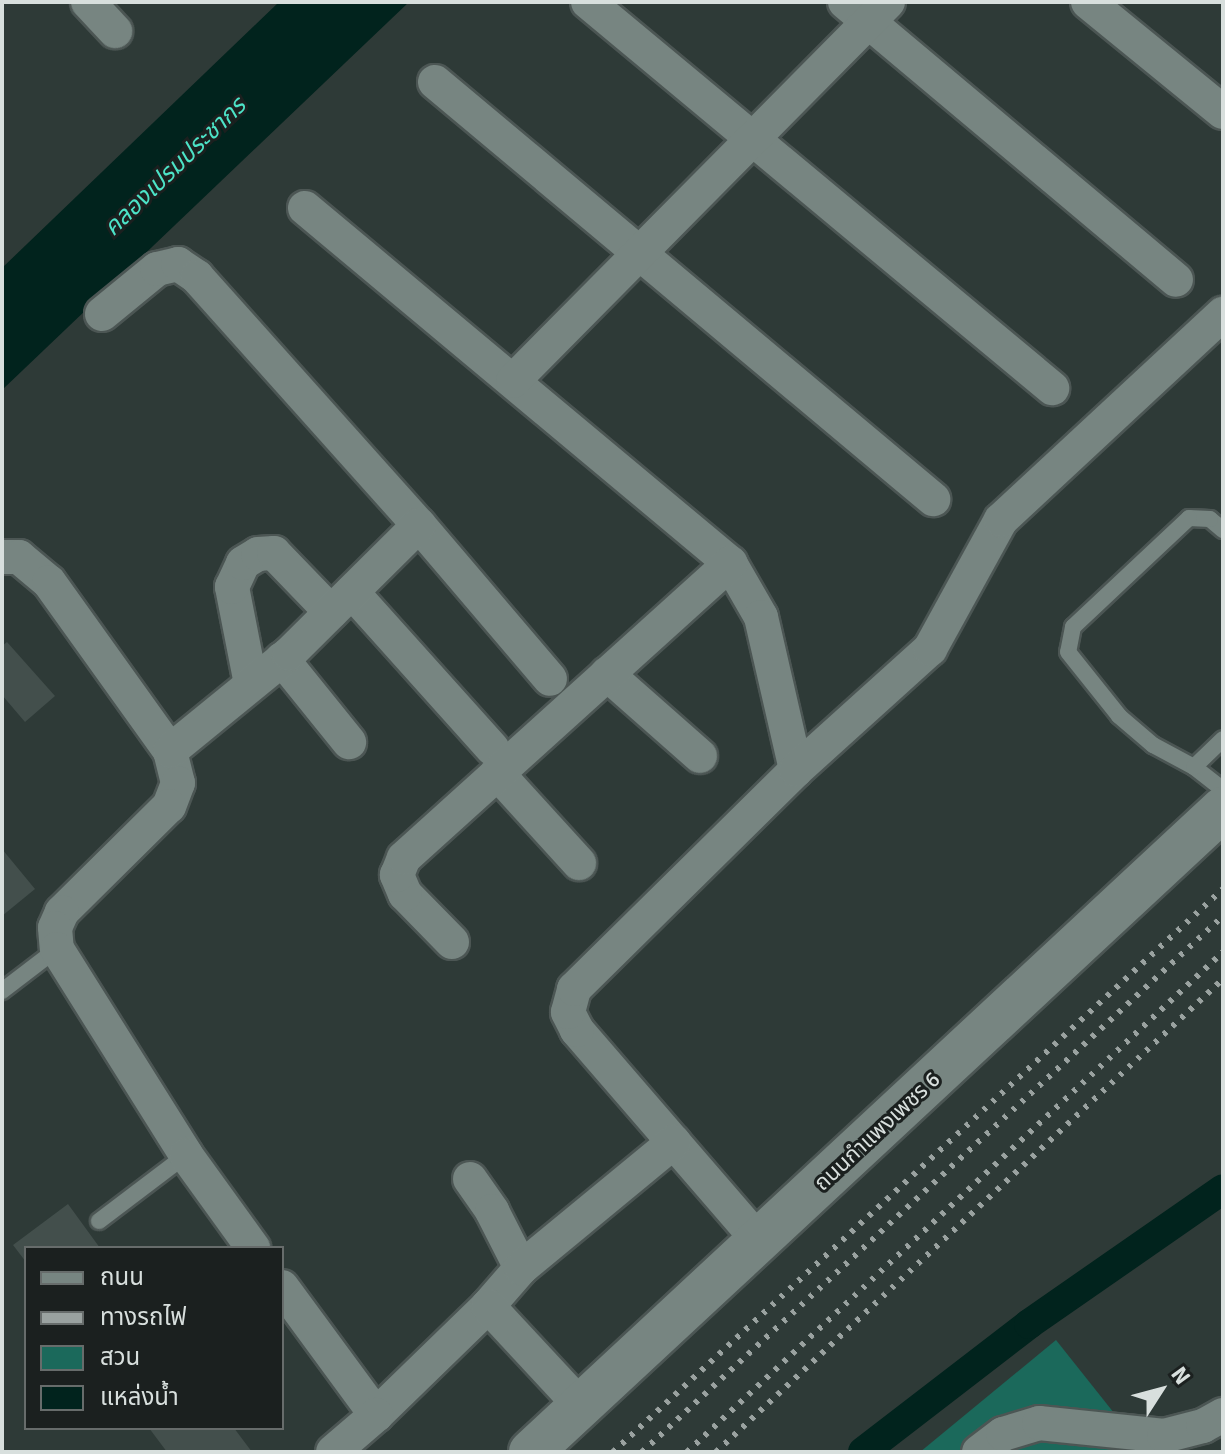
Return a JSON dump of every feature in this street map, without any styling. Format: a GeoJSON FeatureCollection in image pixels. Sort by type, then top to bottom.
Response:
{"type":"FeatureCollection","features":[{"type":"Feature","properties":{"kind":"main road","name":"ถนนกำแพงเพชร 6"},"geometry":{"type":"LineString","coordinates":[[531,1452],[1223,809]]}},
{"type":"Feature","properties":{"kind":"street"},"geometry":{"type":"LineString","coordinates":[[88,2],[115,31]]}},
{"type":"Feature","properties":{"kind":"street"},"geometry":{"type":"LineString","coordinates":[[588,2],[1052,388]]}},
{"type":"Feature","properties":{"kind":"street"},"geometry":{"type":"LineString","coordinates":[[1088,2],[1223,112]]}},
{"type":"Feature","properties":{"kind":"street"},"geometry":{"type":"LineString","coordinates":[[513,381],[752,139],[867,8],[1176,280]]}},
{"type":"Feature","properties":{"kind":"street"},"geometry":{"type":"LineString","coordinates":[[435,82],[933,499]]}},
{"type":"Feature","properties":{"kind":"street"},"geometry":{"type":"LineString","coordinates":[[305,208],[730,563],[761,617],[796,770]]}},
{"type":"Feature","properties":{"kind":"street"},"geometry":{"type":"LineString","coordinates":[[102,314],[157,269],[178,264],[197,277],[419,525],[550,679]]}},
{"type":"Feature","properties":{"kind":"street"},"geometry":{"type":"LineString","coordinates":[[759,1241],[577,1030],[568,1012],[574,989],[796,770],[930,649],[1001,520],[1223,314]]}},
{"type":"Feature","properties":{"kind":"street"},"geometry":{"type":"LineString","coordinates":[[170,751],[282,659],[419,525]]}},
{"type":"Feature","properties":{"kind":"street"},"geometry":{"type":"LineString","coordinates":[[251,684],[232,587],[243,563],[258,554],[274,553],[341,602],[494,760],[579,863]]}},
{"type":"Feature","properties":{"kind":"street"},"geometry":{"type":"LineString","coordinates":[[2,557],[19,557],[49,582],[170,751],[178,783],[169,806],[62,912],[55,928],[57,949],[186,1155],[252,1246]]}},
{"type":"Feature","properties":{"kind":"street"},"geometry":{"type":"LineString","coordinates":[[452,942],[405,894],[397,875],[404,858],[494,760],[607,674],[730,563]]}},
{"type":"Feature","properties":{"kind":"street"},"geometry":{"type":"LineString","coordinates":[[282,659],[349,742]]}},
{"type":"Feature","properties":{"kind":"street"},"geometry":{"type":"LineString","coordinates":[[607,674],[700,756]]}},
{"type":"Feature","properties":{"kind":"street"},"geometry":{"type":"LineString","coordinates":[[333,1452],[376,1415],[488,1306],[521,1268],[674,1142]]}},
{"type":"Feature","properties":{"kind":"street"},"geometry":{"type":"LineString","coordinates":[[470,1179],[492,1211],[521,1268]]}},
{"type":"Feature","properties":{"kind":"street"},"geometry":{"type":"LineString","coordinates":[[284,1290],[376,1415]]}},
{"type":"Feature","properties":{"kind":"street"},"geometry":{"type":"LineString","coordinates":[[488,1306],[581,1406]]}},
{"type":"Feature","properties":{"kind":"street"},"geometry":{"type":"LineString","coordinates":[[979,1452],[1003,1434],[1039,1423],[1164,1436],[1203,1426],[1223,1415]]}},
{"type":"Feature","properties":{"kind":"lane"},"geometry":{"type":"LineString","coordinates":[[1223,530],[1210,519],[1189,518],[1073,627],[1068,638],[1068,652],[1119,716],[1153,745],[1194,767],[1223,790]]}},
{"type":"Feature","properties":{"kind":"lane"},"geometry":{"type":"LineString","coordinates":[[1194,767],[1223,739]]}},
{"type":"Feature","properties":{"kind":"lane"},"geometry":{"type":"LineString","coordinates":[[2,991],[57,949]]}},
{"type":"Feature","properties":{"kind":"lane"},"geometry":{"type":"LineString","coordinates":[[99,1221],[186,1155]]}},
{"type":"Feature","properties":{"kind":"green space"},"geometry":{"type":"Polygon","coordinates":[[[1056,1340],[1145,1452],[920,1452],[1056,1340]]]}},
{"type":"Feature","properties":{"kind":"water","name":"คลองเปรมประชากร"},"geometry":{"type":"Polygon","coordinates":[[[279,2],[409,2],[2,390],[2,268],[279,2]]]}},
{"type":"Feature","properties":{"kind":"building"},"geometry":{"type":"Polygon","coordinates":[[[7,642],[55,696],[25,722],[2,695],[2,646],[7,642]]]}},
{"type":"Feature","properties":{"kind":"building"},"geometry":{"type":"Polygon","coordinates":[[[2,849],[35,889],[2,916],[2,849]]]}},
{"type":"Feature","properties":{"kind":"building"},"geometry":{"type":"Polygon","coordinates":[[[68,1204],[99,1246],[24,1246],[24,1259],[13,1245],[68,1204]]]}},
{"type":"Feature","properties":{"kind":"building"},"geometry":{"type":"Polygon","coordinates":[[[150,1430],[236,1430],[252,1452],[167,1452],[150,1430]]]}},
{"type":"Feature","properties":{"kind":"waterway"},"geometry":{"type":"LineString","coordinates":[[863,1452],[1029,1324],[1223,1189]]}},
{"type":"Feature","properties":{"kind":"railway"},"geometry":{"type":"LineString","coordinates":[[613,1452],[1223,889]]}},
{"type":"Feature","properties":{"kind":"railway"},"geometry":{"type":"LineString","coordinates":[[642,1452],[1223,916]]}},
{"type":"Feature","properties":{"kind":"railway"},"geometry":{"type":"LineString","coordinates":[[687,1452],[1223,952]]}},
{"type":"Feature","properties":{"kind":"railway"},"geometry":{"type":"LineString","coordinates":[[716,1452],[1223,979]]}}]}
